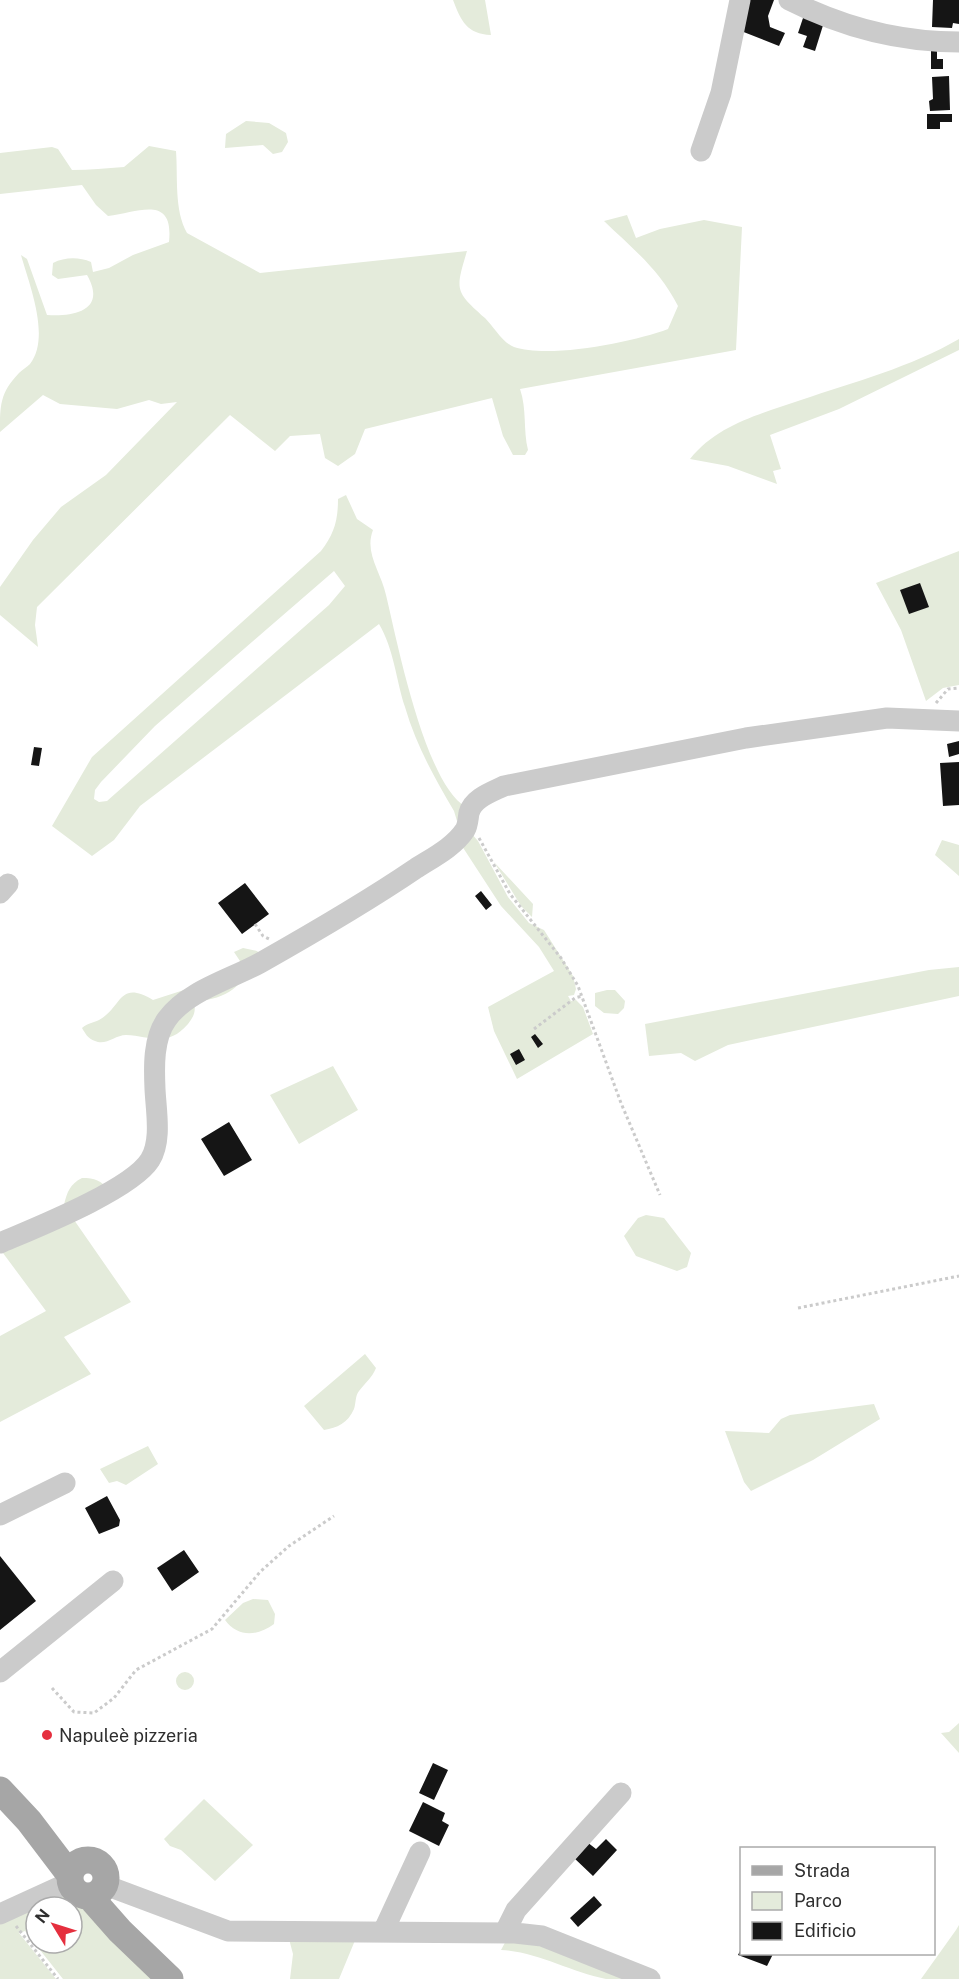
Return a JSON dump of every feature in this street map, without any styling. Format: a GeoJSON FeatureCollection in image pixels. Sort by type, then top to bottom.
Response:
{"type":"FeatureCollection","features":[{"type":"Feature","properties":{"kind":"main road"},"geometry":{"type":"LineString","coordinates":[[0,1790],[83,1880],[120,1931],[170,1979]]}},
{"type":"Feature","properties":{"kind":"street"},"geometry":{"type":"LineString","coordinates":[[701,151],[720,93],[740,0]]}},
{"type":"Feature","properties":{"kind":"street"},"geometry":{"type":"LineString","coordinates":[[789,0],[841,23],[876,32],[919,40],[959,42]]}},
{"type":"Feature","properties":{"kind":"street"},"geometry":{"type":"LineString","coordinates":[[0,1243],[80,1207],[135,1176],[150,1160],[156,1144],[154,1075],[156,1044],[167,1019],[191,998],[258,964],[369,900],[454,843],[467,826],[470,810],[483,796],[504,786],[746,738],[887,718],[959,721]]}},
{"type":"Feature","properties":{"kind":"street"},"geometry":{"type":"LineString","coordinates":[[0,1515],[65,1483]]}},
{"type":"Feature","properties":{"kind":"street"},"geometry":{"type":"LineString","coordinates":[[0,1672],[113,1581]]}},
{"type":"Feature","properties":{"kind":"street"},"geometry":{"type":"LineString","coordinates":[[505,1932],[516,1910],[621,1793]]}},
{"type":"Feature","properties":{"kind":"street"},"geometry":{"type":"LineString","coordinates":[[383,1932],[420,1852]]}},
{"type":"Feature","properties":{"kind":"street"},"geometry":{"type":"LineString","coordinates":[[2,1913],[83,1880],[228,1931],[505,1932],[542,1936],[650,1979]]}},
{"type":"Feature","properties":{"kind":"path"},"geometry":{"type":"LineString","coordinates":[[934,720],[937,701],[948,689],[959,688]]}},
{"type":"Feature","properties":{"kind":"path"},"geometry":{"type":"LineString","coordinates":[[467,826],[481,839],[510,894],[561,958],[582,996],[621,1103],[660,1195]]}},
{"type":"Feature","properties":{"kind":"path"},"geometry":{"type":"LineString","coordinates":[[255,924],[263,936],[276,939]]}},
{"type":"Feature","properties":{"kind":"path"},"geometry":{"type":"LineString","coordinates":[[534,1029],[575,998],[582,996]]}},
{"type":"Feature","properties":{"kind":"path"},"geometry":{"type":"LineString","coordinates":[[798,1308],[959,1276]]}},
{"type":"Feature","properties":{"kind":"path"},"geometry":{"type":"LineString","coordinates":[[52,1688],[74,1712],[93,1713],[114,1698],[136,1670],[212,1629],[260,1572],[289,1546],[334,1516]]}},
{"type":"Feature","properties":{"kind":"path"},"geometry":{"type":"LineString","coordinates":[[2,1913],[58,1979]]}},
{"type":"Feature","properties":{"kind":"green space"},"geometry":{"type":"Polygon","coordinates":[[[453,0],[485,0],[491,35],[476,32],[466,25],[453,0]]]}},
{"type":"Feature","properties":{"kind":"green space"},"geometry":{"type":"Polygon","coordinates":[[[246,121],[269,123],[286,133],[288,142],[282,152],[273,154],[263,145],[225,148],[226,134],[246,121]]]}},
{"type":"Feature","properties":{"kind":"green space"},"geometry":{"type":"Polygon","coordinates":[[[149,146],[176,151],[178,204],[187,233],[260,273],[467,251],[460,283],[463,295],[506,342],[514,347],[529,350],[569,350],[614,344],[668,329],[678,306],[671,293],[645,260],[604,221],[627,215],[636,238],[660,229],[704,220],[742,227],[736,350],[520,389],[524,404],[528,450],[525,455],[513,455],[503,436],[492,398],[365,429],[355,454],[338,466],[325,458],[320,434],[290,436],[275,451],[230,415],[37,607],[35,625],[38,647],[0,615],[0,587],[33,540],[61,507],[106,475],[177,402],[161,404],[149,400],[117,409],[60,404],[43,395],[0,432],[2,400],[13,380],[30,364],[39,340],[33,295],[21,255],[27,259],[47,315],[68,315],[85,309],[91,304],[92,287],[87,275],[58,279],[52,275],[53,263],[67,259],[82,259],[91,262],[93,272],[109,268],[133,255],[169,242],[169,227],[166,217],[152,210],[108,216],[96,205],[82,185],[0,194],[0,153],[52,147],[58,149],[72,170],[85,170],[124,167],[149,146]]]}},
{"type":"Feature","properties":{"kind":"green space"},"geometry":{"type":"Polygon","coordinates":[[[959,339],[959,350],[839,409],[770,435],[781,469],[773,471],[777,484],[728,466],[690,459],[714,437],[741,422],[902,366],[959,339]]]}},
{"type":"Feature","properties":{"kind":"green space"},"geometry":{"type":"Polygon","coordinates":[[[346,495],[357,519],[373,530],[372,555],[384,587],[415,710],[438,771],[451,793],[466,807],[457,821],[414,734],[388,644],[379,624],[140,806],[114,840],[92,856],[52,826],[92,757],[321,551],[334,527],[338,499],[346,495]],[[334,571],[155,726],[101,782],[95,790],[94,799],[99,802],[107,801],[329,605],[345,586],[334,571]]]}},
{"type":"Feature","properties":{"kind":"green space"},"geometry":{"type":"Polygon","coordinates":[[[959,551],[959,685],[943,688],[926,701],[901,630],[876,583],[959,551]]]}},
{"type":"Feature","properties":{"kind":"green space"},"geometry":{"type":"Polygon","coordinates":[[[471,833],[478,841],[508,897],[529,923],[544,930],[573,976],[576,989],[574,995],[568,996],[571,1001],[576,1000],[583,1007],[593,1034],[517,1079],[494,1031],[488,1007],[554,971],[539,947],[501,906],[460,843],[471,833]]]}},
{"type":"Feature","properties":{"kind":"green space"},"geometry":{"type":"Polygon","coordinates":[[[942,840],[959,845],[959,876],[935,855],[942,840]]]}},
{"type":"Feature","properties":{"kind":"green space"},"geometry":{"type":"Polygon","coordinates":[[[494,862],[533,904],[532,917],[521,906],[494,862]]]}},
{"type":"Feature","properties":{"kind":"green space"},"geometry":{"type":"Polygon","coordinates":[[[243,948],[257,951],[260,954],[246,975],[227,993],[194,1002],[195,1011],[192,1019],[173,1036],[158,1039],[126,1035],[99,1042],[89,1037],[82,1028],[106,1015],[127,994],[142,994],[153,1000],[184,990],[242,964],[234,952],[243,948]]]}},
{"type":"Feature","properties":{"kind":"green space"},"geometry":{"type":"Polygon","coordinates":[[[959,967],[959,996],[728,1045],[695,1061],[681,1053],[649,1056],[645,1024],[929,970],[959,967]]]}},
{"type":"Feature","properties":{"kind":"green space"},"geometry":{"type":"Polygon","coordinates":[[[615,990],[625,1001],[624,1008],[618,1014],[604,1013],[595,1006],[595,993],[615,990]]]}},
{"type":"Feature","properties":{"kind":"green space"},"geometry":{"type":"Polygon","coordinates":[[[333,1066],[358,1110],[299,1144],[270,1095],[333,1066]]]}},
{"type":"Feature","properties":{"kind":"green space"},"geometry":{"type":"Polygon","coordinates":[[[82,1178],[97,1180],[109,1191],[103,1203],[95,1211],[85,1216],[72,1217],[131,1302],[64,1337],[91,1374],[0,1422],[0,1336],[46,1311],[0,1249],[64,1205],[70,1189],[82,1178]]]}},
{"type":"Feature","properties":{"kind":"green space"},"geometry":{"type":"Polygon","coordinates":[[[646,1215],[664,1218],[691,1253],[687,1267],[677,1271],[636,1256],[624,1236],[638,1218],[646,1215]]]}},
{"type":"Feature","properties":{"kind":"green space"},"geometry":{"type":"Polygon","coordinates":[[[365,1354],[376,1368],[374,1372],[358,1393],[349,1418],[338,1426],[324,1430],[304,1406],[365,1354]]]}},
{"type":"Feature","properties":{"kind":"green space"},"geometry":{"type":"Polygon","coordinates":[[[874,1404],[880,1419],[813,1460],[751,1491],[744,1482],[725,1431],[769,1433],[781,1419],[790,1415],[874,1404]]]}},
{"type":"Feature","properties":{"kind":"green space"},"geometry":{"type":"Polygon","coordinates":[[[148,1446],[158,1464],[126,1485],[117,1481],[109,1483],[100,1469],[148,1446]]]}},
{"type":"Feature","properties":{"kind":"green space"},"geometry":{"type":"Polygon","coordinates":[[[253,1599],[268,1600],[275,1614],[274,1624],[255,1633],[242,1632],[230,1626],[225,1620],[243,1603],[253,1599]]]}},
{"type":"Feature","properties":{"kind":"green space"},"geometry":{"type":"Polygon","coordinates":[[[181,1672],[189,1672],[194,1677],[192,1688],[181,1690],[176,1685],[176,1677],[181,1672]]]}},
{"type":"Feature","properties":{"kind":"green space"},"geometry":{"type":"Polygon","coordinates":[[[959,1723],[959,1753],[941,1733],[949,1732],[959,1723]]]}},
{"type":"Feature","properties":{"kind":"green space"},"geometry":{"type":"Polygon","coordinates":[[[204,1799],[253,1845],[215,1881],[181,1850],[170,1846],[164,1839],[204,1799]]]}},
{"type":"Feature","properties":{"kind":"green space"},"geometry":{"type":"Polygon","coordinates":[[[65,1887],[72,1895],[40,1895],[65,1887]]]}},
{"type":"Feature","properties":{"kind":"green space"},"geometry":{"type":"Polygon","coordinates":[[[24,1900],[24,1931],[19,1933],[24,1939],[24,1955],[37,1955],[56,1979],[0,1979],[0,1908],[24,1900]]]}},
{"type":"Feature","properties":{"kind":"green space"},"geometry":{"type":"Polygon","coordinates":[[[84,1908],[154,1979],[63,1979],[44,1955],[84,1955],[84,1908]]]}},
{"type":"Feature","properties":{"kind":"green space"},"geometry":{"type":"Polygon","coordinates":[[[959,1925],[959,1979],[921,1979],[956,1930],[959,1925]]]}},
{"type":"Feature","properties":{"kind":"green space"},"geometry":{"type":"Polygon","coordinates":[[[508,1937],[530,1941],[639,1979],[606,1979],[528,1954],[501,1950],[508,1937]]]}},
{"type":"Feature","properties":{"kind":"green space"},"geometry":{"type":"Polygon","coordinates":[[[356,1938],[339,1979],[290,1979],[293,1954],[289,1939],[356,1938]]]}},
{"type":"Feature","properties":{"kind":"building"},"geometry":{"type":"Polygon","coordinates":[[[748,0],[774,0],[768,16],[770,27],[785,33],[779,46],[736,29],[748,0]]]}},
{"type":"Feature","properties":{"kind":"building"},"geometry":{"type":"Polygon","coordinates":[[[933,0],[959,0],[959,24],[953,23],[952,28],[932,27],[933,0]]]}},
{"type":"Feature","properties":{"kind":"building"},"geometry":{"type":"Polygon","coordinates":[[[805,12],[825,19],[815,51],[803,47],[807,36],[798,33],[805,12]]]}},
{"type":"Feature","properties":{"kind":"building"},"geometry":{"type":"Polygon","coordinates":[[[931,49],[937,49],[937,59],[943,59],[943,69],[931,69],[931,49]]]}},
{"type":"Feature","properties":{"kind":"building"},"geometry":{"type":"Polygon","coordinates":[[[949,76],[950,110],[930,111],[929,101],[933,99],[932,77],[949,76]]]}},
{"type":"Feature","properties":{"kind":"building"},"geometry":{"type":"Polygon","coordinates":[[[927,114],[952,114],[952,122],[940,122],[940,129],[927,129],[927,114]]]}},
{"type":"Feature","properties":{"kind":"building"},"geometry":{"type":"Polygon","coordinates":[[[920,583],[929,607],[909,614],[900,590],[920,583]]]}},
{"type":"Feature","properties":{"kind":"building"},"geometry":{"type":"Polygon","coordinates":[[[959,741],[959,754],[949,757],[947,744],[959,741]]]}},
{"type":"Feature","properties":{"kind":"building"},"geometry":{"type":"Polygon","coordinates":[[[34,747],[42,748],[39,766],[31,765],[34,747]]]}},
{"type":"Feature","properties":{"kind":"building"},"geometry":{"type":"Polygon","coordinates":[[[959,762],[959,805],[943,806],[940,763],[959,762]]]}},
{"type":"Feature","properties":{"kind":"building"},"geometry":{"type":"Polygon","coordinates":[[[245,883],[269,914],[242,934],[218,903],[245,883]]]}},
{"type":"Feature","properties":{"kind":"building"},"geometry":{"type":"Polygon","coordinates":[[[481,891],[492,905],[486,910],[475,896],[481,891]]]}},
{"type":"Feature","properties":{"kind":"building"},"geometry":{"type":"Polygon","coordinates":[[[535,1034],[543,1044],[538,1048],[531,1037],[535,1034]]]}},
{"type":"Feature","properties":{"kind":"building"},"geometry":{"type":"Polygon","coordinates":[[[519,1049],[525,1060],[516,1065],[510,1054],[519,1049]]]}},
{"type":"Feature","properties":{"kind":"building"},"geometry":{"type":"Polygon","coordinates":[[[229,1122],[252,1160],[224,1176],[201,1139],[229,1122]]]}},
{"type":"Feature","properties":{"kind":"building"},"geometry":{"type":"Polygon","coordinates":[[[107,1496],[120,1520],[119,1526],[99,1534],[85,1508],[107,1496]]]}},
{"type":"Feature","properties":{"kind":"building"},"geometry":{"type":"Polygon","coordinates":[[[184,1550],[199,1572],[172,1591],[157,1568],[184,1550]]]}},
{"type":"Feature","properties":{"kind":"building"},"geometry":{"type":"Polygon","coordinates":[[[0,1556],[36,1601],[0,1630],[0,1556]]]}},
{"type":"Feature","properties":{"kind":"building"},"geometry":{"type":"Polygon","coordinates":[[[433,1763],[448,1770],[434,1800],[419,1793],[433,1763]]]}},
{"type":"Feature","properties":{"kind":"building"},"geometry":{"type":"Polygon","coordinates":[[[423,1802],[445,1813],[442,1821],[449,1825],[439,1846],[409,1831],[423,1802]]]}},
{"type":"Feature","properties":{"kind":"building"},"geometry":{"type":"Polygon","coordinates":[[[606,1839],[617,1850],[593,1876],[573,1857],[587,1842],[596,1849],[606,1839]]]}},
{"type":"Feature","properties":{"kind":"building"},"geometry":{"type":"Polygon","coordinates":[[[594,1896],[602,1905],[578,1927],[570,1918],[594,1896]]]}},
{"type":"Feature","properties":{"kind":"building"},"geometry":{"type":"Polygon","coordinates":[[[740,1951],[740,1955],[772,1955],[767,1966],[738,1955],[740,1951]]]}},
{"type":"Feature","properties":{"kind":"place","name":"Napuleè pizzeria"},"geometry":{"type":"Point","coordinates":[47,1735]}}]}
